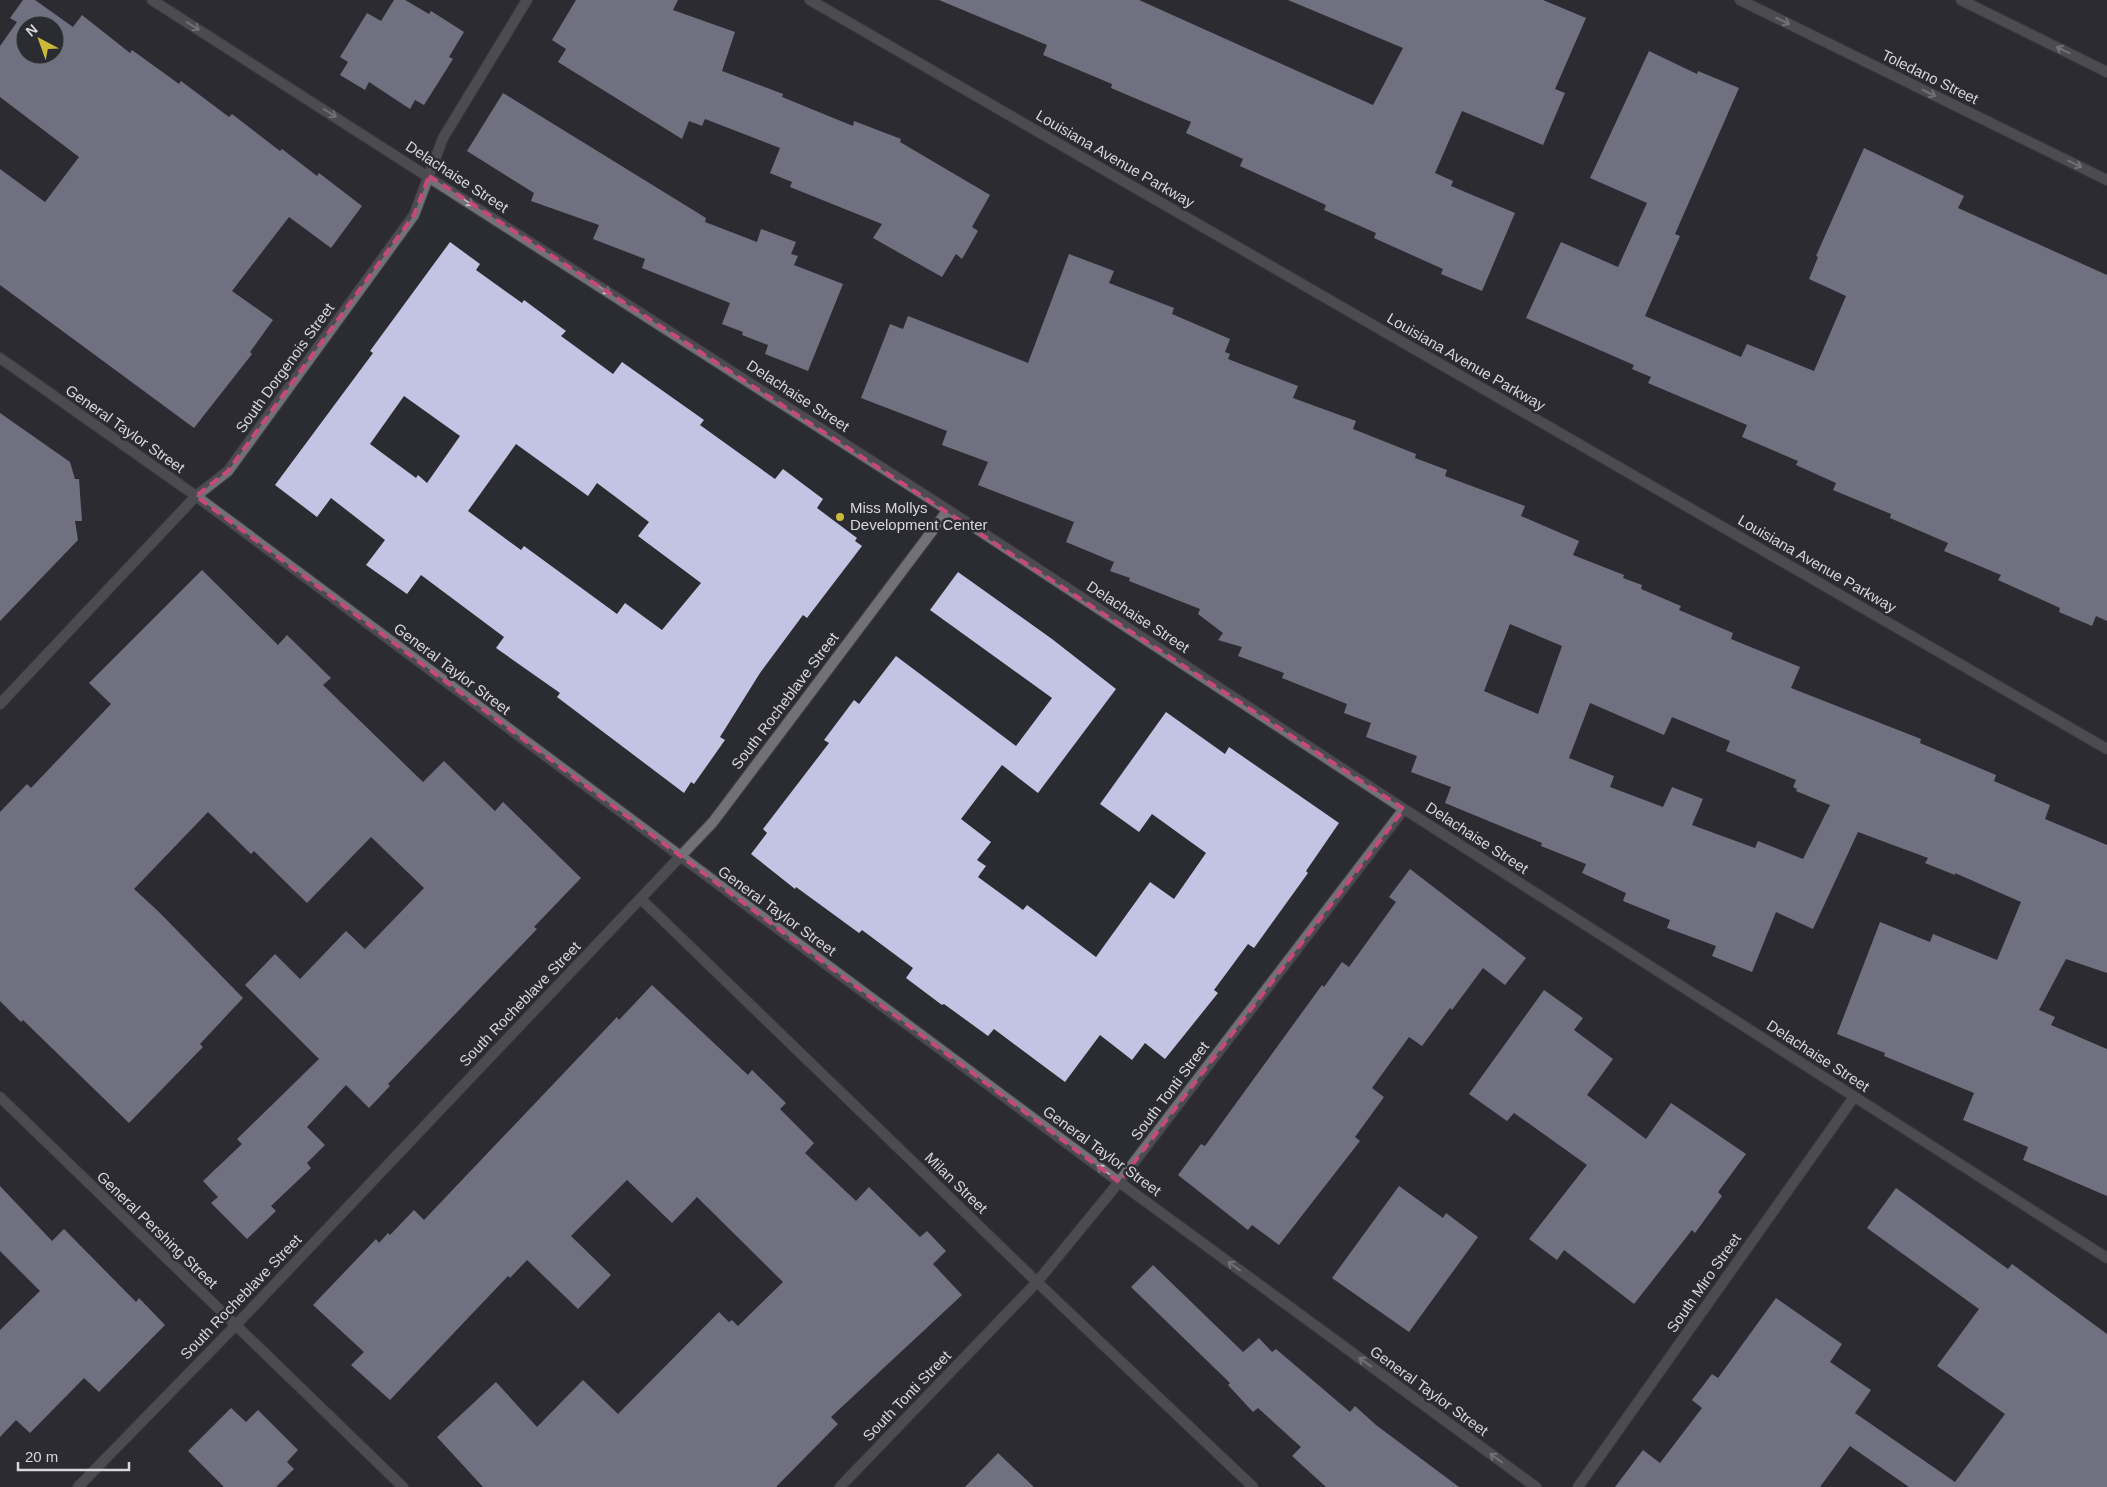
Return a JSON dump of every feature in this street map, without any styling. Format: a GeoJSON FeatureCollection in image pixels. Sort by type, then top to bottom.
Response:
{"type":"FeatureCollection","features":[{"type":"Feature","properties":{"kind":"street","name":"Delachaise Street"},"geometry":{"type":"LineString","coordinates":[[152,0],[948,510],[1404,809],[2107,1258]]}},
{"type":"Feature","properties":{"kind":"street","name":"South Dorgenois Street"},"geometry":{"type":"LineString","coordinates":[[0,704],[196,496],[228,471],[234,463],[414,215],[443,138],[526,0]]}},
{"type":"Feature","properties":{"kind":"street","name":"Louisiana Avenue Parkway"},"geometry":{"type":"LineString","coordinates":[[810,0],[2107,749]]}},
{"type":"Feature","properties":{"kind":"street","name":"Toledano Street"},"geometry":{"type":"LineString","coordinates":[[1740,0],[2107,180]]}},
{"type":"Feature","properties":{"kind":"street"},"geometry":{"type":"LineString","coordinates":[[1962,0],[2107,72]]}},
{"type":"Feature","properties":{"kind":"street","name":"General Taylor Street"},"geometry":{"type":"LineString","coordinates":[[0,358],[196,496],[679,857],[1536,1487]]}},
{"type":"Feature","properties":{"kind":"street","name":"South Rocheblave Street"},"geometry":{"type":"LineString","coordinates":[[78,1487],[234,1326],[713,822],[948,510]]}},
{"type":"Feature","properties":{"kind":"street","name":"South Tonti Street"},"geometry":{"type":"LineString","coordinates":[[840,1487],[1037,1282],[1119,1182],[1404,809]]}},
{"type":"Feature","properties":{"kind":"street","name":"Milan Street"},"geometry":{"type":"LineString","coordinates":[[641,899],[1037,1282],[1253,1487]]}},
{"type":"Feature","properties":{"kind":"street","name":"General Pershing Street"},"geometry":{"type":"LineString","coordinates":[[0,1097],[234,1326],[403,1487]]}},
{"type":"Feature","properties":{"kind":"street","name":"South Miro Street"},"geometry":{"type":"LineString","coordinates":[[1578,1487],[1854,1097]]}},
{"type":"Feature","properties":{"kind":"highlighted area"},"geometry":{"type":"Polygon","coordinates":[[[429,176],[1404,809],[1119,1182],[196,496],[228,471],[414,215],[429,176]]]}},
{"type":"Feature","properties":{"kind":"building"},"geometry":{"type":"Polygon","coordinates":[[[23,0],[35,0],[56,15],[15,15],[15,21],[10,18],[23,0]]]}},
{"type":"Feature","properties":{"kind":"building"},"geometry":{"type":"Polygon","coordinates":[[[394,0],[405,0],[429,14],[431,11],[464,32],[449,57],[453,59],[424,105],[415,100],[410,109],[369,82],[365,90],[340,75],[348,62],[340,57],[367,13],[381,21],[394,0]]]}},
{"type":"Feature","properties":{"kind":"building"},"geometry":{"type":"Polygon","coordinates":[[[576,0],[678,0],[673,10],[735,32],[722,71],[783,94],[782,97],[853,126],[854,121],[901,139],[900,142],[990,195],[972,227],[978,231],[962,259],[956,254],[942,277],[873,238],[882,224],[790,187],[792,182],[770,173],[780,148],[705,119],[702,126],[689,121],[682,139],[558,62],[566,49],[552,40],[576,0]]]}},
{"type":"Feature","properties":{"kind":"building"},"geometry":{"type":"Polygon","coordinates":[[[939,0],[1139,0],[1373,105],[1403,48],[1288,0],[1543,0],[1586,18],[1555,89],[1565,93],[1543,145],[1462,111],[1435,173],[1453,181],[1451,186],[1515,213],[1482,291],[1441,274],[1443,269],[1374,238],[1376,233],[1324,210],[1326,205],[1240,166],[1243,159],[1186,133],[1191,122],[1111,88],[1112,84],[1043,55],[1047,45],[939,0]]]}},
{"type":"Feature","properties":{"kind":"building"},"geometry":{"type":"Polygon","coordinates":[[[82,15],[130,53],[132,50],[179,84],[181,81],[229,117],[232,114],[280,151],[282,149],[317,176],[319,173],[362,206],[331,248],[289,217],[232,291],[273,320],[250,352],[252,354],[194,428],[0,285],[0,169],[45,202],[79,157],[0,97],[0,46],[15,25],[15,65],[65,65],[65,21],[73,27],[82,15]]]}},
{"type":"Feature","properties":{"kind":"building"},"geometry":{"type":"Polygon","coordinates":[[[1649,51],[1697,74],[1698,71],[1739,88],[1675,234],[1680,236],[1645,316],[1741,357],[1747,344],[1814,371],[1846,296],[1809,279],[1818,257],[1816,256],[1864,148],[1964,196],[1958,208],[2107,275],[2107,621],[2096,616],[2092,626],[2059,612],[2060,608],[1998,580],[2001,575],[1944,551],[1948,543],[1890,518],[1891,514],[1833,490],[1836,483],[1796,465],[1798,461],[1742,437],[1747,425],[1648,383],[1651,377],[1632,369],[1634,365],[1526,318],[1561,242],[1618,267],[1647,203],[1590,178],[1649,51]]]}},
{"type":"Feature","properties":{"kind":"building"},"geometry":{"type":"Polygon","coordinates":[[[503,93],[706,218],[705,222],[757,242],[761,229],[796,242],[791,254],[798,256],[794,265],[843,284],[808,371],[765,354],[768,345],[742,335],[743,332],[722,324],[730,303],[642,268],[645,259],[593,239],[599,225],[531,201],[534,193],[467,151],[503,93]]]}},
{"type":"Feature","properties":{"kind":"building"},"geometry":{"type":"Polygon","coordinates":[[[450,242],[480,264],[476,270],[522,303],[524,300],[566,331],[561,336],[613,374],[622,362],[704,420],[700,425],[775,479],[783,469],[823,499],[817,508],[857,538],[855,541],[862,546],[807,618],[803,615],[760,673],[720,737],[725,740],[694,784],[691,782],[684,793],[557,697],[560,693],[496,648],[504,637],[421,575],[407,594],[366,565],[385,540],[331,498],[317,517],[275,485],[373,353],[370,351],[450,242]],[[404,396],[370,444],[416,478],[418,475],[427,483],[460,436],[404,396]],[[516,444],[468,511],[521,550],[524,546],[617,614],[625,603],[662,630],[701,583],[638,536],[649,522],[597,483],[588,496],[516,444]]]}},
{"type":"Feature","properties":{"kind":"building"},"geometry":{"type":"Polygon","coordinates":[[[1069,254],[1114,271],[1109,283],[1174,308],[1172,314],[1230,339],[1225,352],[1230,354],[1228,359],[1298,386],[1293,398],[1356,421],[1353,429],[1416,454],[1415,458],[1447,470],[1445,476],[1525,506],[1521,516],[1579,541],[1573,555],[1624,575],[1623,578],[1642,585],[1641,589],[1681,606],[1679,610],[1733,633],[1731,639],[1800,667],[1791,688],[1921,739],[1920,743],[1996,775],[1994,781],[2050,805],[2045,819],[2107,845],[2107,973],[2066,959],[2039,1010],[2055,1017],[2051,1025],[2107,1049],[2107,1196],[2023,1160],[2028,1147],[1963,1120],[1974,1093],[1884,1056],[1885,1053],[1837,1034],[1880,922],[1930,942],[1933,934],[1997,960],[2021,902],[1955,873],[1955,875],[1925,863],[1928,858],[1858,832],[1813,929],[1776,912],[1752,972],[1712,956],[1716,946],[1667,928],[1670,920],[1623,901],[1626,893],[1582,873],[1586,864],[1541,846],[1542,843],[1445,803],[1451,787],[1411,772],[1417,756],[1366,737],[1371,723],[1344,713],[1347,704],[1282,678],[1284,673],[1238,656],[1242,647],[1218,640],[1223,633],[1198,614],[1200,609],[1129,581],[1130,578],[1110,571],[1114,562],[1066,542],[1074,522],[978,485],[988,462],[942,445],[947,431],[861,398],[890,324],[903,329],[908,316],[1028,363],[1069,254]],[[1510,624],[1484,691],[1538,714],[1562,646],[1510,624]],[[1590,703],[1569,758],[1614,776],[1610,787],[1663,807],[1672,787],[1703,799],[1692,825],[1755,848],[1758,841],[1803,859],[1830,805],[1796,791],[1797,789],[1793,787],[1796,780],[1726,751],[1730,741],[1672,717],[1664,735],[1590,703]]]}},
{"type":"Feature","properties":{"kind":"building"},"geometry":{"type":"Polygon","coordinates":[[[0,413],[70,462],[75,479],[79,479],[82,521],[75,521],[78,540],[0,621],[0,413]]]}},
{"type":"Feature","properties":{"kind":"building"},"geometry":{"type":"Polygon","coordinates":[[[202,570],[278,645],[287,635],[331,678],[323,685],[423,782],[444,761],[495,811],[503,802],[581,878],[534,927],[537,929],[388,1084],[390,1086],[369,1108],[346,1085],[307,1127],[325,1145],[307,1163],[311,1168],[271,1206],[276,1211],[247,1239],[211,1203],[218,1197],[203,1181],[242,1144],[237,1139],[319,1059],[245,985],[275,954],[300,979],[346,931],[365,949],[424,888],[371,837],[307,903],[254,851],[251,854],[208,812],[134,889],[243,998],[200,1044],[203,1047],[129,1123],[23,1020],[21,1022],[0,1001],[0,812],[27,784],[31,788],[111,704],[89,683],[202,570]]]}},
{"type":"Feature","properties":{"kind":"building"},"geometry":{"type":"Polygon","coordinates":[[[958,572],[1052,639],[1116,689],[1038,793],[1002,765],[961,819],[991,842],[977,860],[986,866],[978,877],[1023,910],[1027,905],[1096,957],[1150,882],[1174,899],[1206,853],[1152,814],[1139,832],[1100,804],[1166,712],[1225,754],[1229,747],[1339,823],[1306,871],[1308,873],[1254,948],[1248,944],[1214,990],[1218,993],[1165,1059],[1145,1043],[1132,1060],[1100,1035],[1065,1082],[994,1029],[988,1036],[944,1004],[942,1005],[906,978],[913,968],[862,930],[859,933],[796,887],[795,889],[751,854],[767,833],[763,829],[829,743],[824,740],[854,700],[859,704],[896,656],[1016,746],[1052,698],[930,610],[958,572]]]}},
{"type":"Feature","properties":{"kind":"building"},"geometry":{"type":"Polygon","coordinates":[[[1410,869],[1526,958],[1505,985],[1483,968],[1422,1046],[1409,1037],[1372,1088],[1384,1097],[1355,1137],[1360,1141],[1279,1245],[1252,1225],[1248,1230],[1178,1175],[1201,1144],[1205,1146],[1322,985],[1324,987],[1342,962],[1349,967],[1396,902],[1389,897],[1410,869]]]}},
{"type":"Feature","properties":{"kind":"building"},"geometry":{"type":"Polygon","coordinates":[[[652,985],[748,1075],[752,1070],[786,1103],[780,1109],[814,1143],[805,1153],[856,1201],[869,1187],[920,1237],[927,1231],[946,1251],[933,1264],[962,1295],[831,1417],[838,1424],[776,1487],[483,1487],[437,1437],[496,1382],[537,1427],[583,1380],[618,1414],[719,1312],[729,1322],[732,1320],[738,1326],[783,1282],[697,1197],[672,1223],[627,1180],[571,1236],[611,1275],[578,1309],[527,1260],[510,1278],[508,1276],[390,1400],[351,1365],[364,1352],[313,1305],[376,1239],[379,1243],[388,1233],[390,1235],[414,1210],[424,1220],[617,1017],[619,1020],[652,985]]]}},
{"type":"Feature","properties":{"kind":"building"},"geometry":{"type":"Polygon","coordinates":[[[1544,990],[1583,1018],[1574,1030],[1613,1059],[1587,1095],[1646,1139],[1671,1103],[1746,1154],[1718,1192],[1722,1196],[1695,1233],[1692,1230],[1634,1304],[1564,1250],[1557,1260],[1529,1239],[1587,1165],[1514,1113],[1507,1121],[1469,1094],[1544,990]]]}},
{"type":"Feature","properties":{"kind":"building"},"geometry":{"type":"Polygon","coordinates":[[[0,1186],[52,1241],[64,1229],[136,1302],[139,1298],[165,1325],[99,1392],[84,1378],[30,1433],[16,1420],[0,1437],[0,1330],[40,1291],[0,1251],[0,1186]]]}},
{"type":"Feature","properties":{"kind":"building"},"geometry":{"type":"Polygon","coordinates":[[[1399,1186],[1443,1218],[1446,1213],[1478,1237],[1409,1332],[1332,1278],[1399,1186]]]}},
{"type":"Feature","properties":{"kind":"building"},"geometry":{"type":"Polygon","coordinates":[[[1896,1188],[2008,1269],[2012,1264],[2107,1334],[2107,1487],[1909,1487],[1850,1446],[1820,1487],[1615,1487],[1643,1450],[1660,1463],[1702,1408],[1692,1400],[1712,1374],[1718,1378],[1776,1298],[1842,1344],[1830,1362],[1871,1390],[1855,1413],[1955,1482],[2005,1414],[1937,1366],[1979,1309],[1867,1228],[1896,1188]]]}},
{"type":"Feature","properties":{"kind":"building"},"geometry":{"type":"Polygon","coordinates":[[[1153,1265],[1243,1352],[1259,1338],[1272,1352],[1276,1349],[1350,1412],[1355,1406],[1376,1425],[1459,1487],[1326,1487],[1292,1456],[1301,1447],[1258,1408],[1253,1412],[1228,1385],[1230,1383],[1131,1287],[1153,1265]]]}},
{"type":"Feature","properties":{"kind":"building"},"geometry":{"type":"Polygon","coordinates":[[[231,1408],[246,1422],[258,1410],[298,1450],[287,1462],[294,1469],[276,1487],[224,1487],[188,1451],[231,1408]]]}},
{"type":"Feature","properties":{"kind":"building"},"geometry":{"type":"Polygon","coordinates":[[[998,1453],[1034,1487],[965,1487],[998,1453]]]}},
{"type":"Feature","properties":{"kind":"place","name":"Miss Mollys Development Center"},"geometry":{"type":"Point","coordinates":[840,517]}}]}
